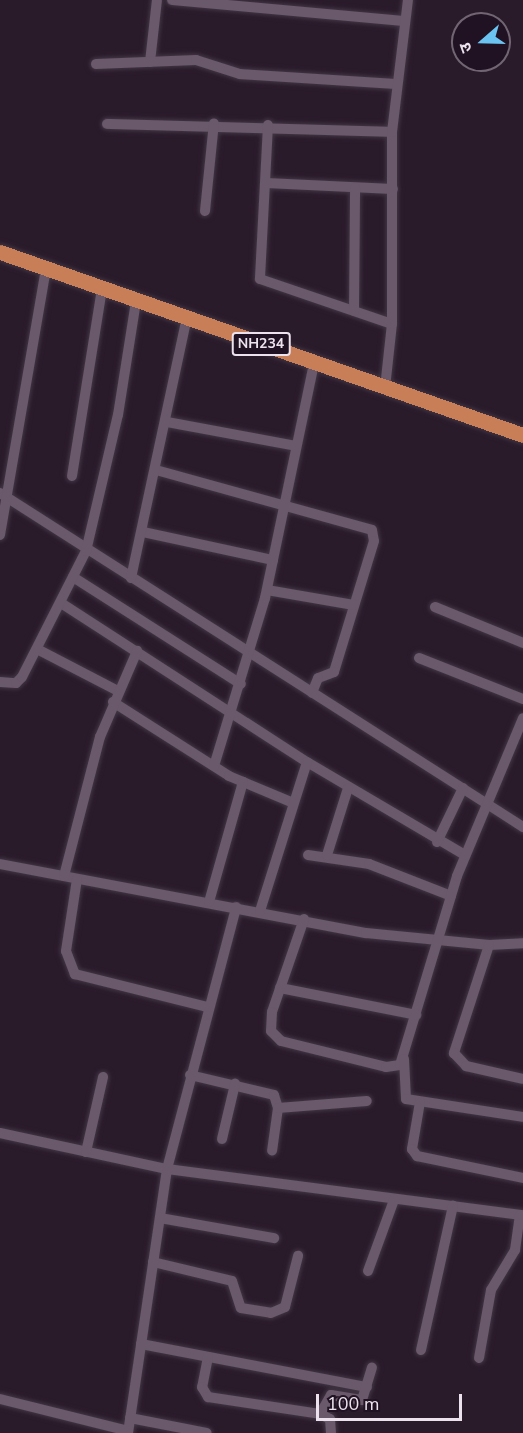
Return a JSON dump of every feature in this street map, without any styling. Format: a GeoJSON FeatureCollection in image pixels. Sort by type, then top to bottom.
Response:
{"type":"FeatureCollection","features":[{"type":"Feature","properties":{"kind":"highway","name":"NH234"},"geometry":{"type":"LineString","coordinates":[[0,252],[523,435]]}},
{"type":"Feature","properties":{"kind":"street"},"geometry":{"type":"LineString","coordinates":[[150,62],[157,0]]}},
{"type":"Feature","properties":{"kind":"street"},"geometry":{"type":"LineString","coordinates":[[172,0],[404,21]]}},
{"type":"Feature","properties":{"kind":"street"},"geometry":{"type":"LineString","coordinates":[[385,388],[392,324],[392,132],[395,84],[408,0]]}},
{"type":"Feature","properties":{"kind":"street"},"geometry":{"type":"LineString","coordinates":[[96,64],[196,60],[240,74],[395,84]]}},
{"type":"Feature","properties":{"kind":"street"},"geometry":{"type":"LineString","coordinates":[[108,124],[214,123],[392,132]]}},
{"type":"Feature","properties":{"kind":"street"},"geometry":{"type":"LineString","coordinates":[[205,211],[214,123]]}},
{"type":"Feature","properties":{"kind":"street"},"geometry":{"type":"LineString","coordinates":[[268,125],[267,183],[260,279],[392,324]]}},
{"type":"Feature","properties":{"kind":"street"},"geometry":{"type":"LineString","coordinates":[[267,183],[393,189]]}},
{"type":"Feature","properties":{"kind":"street"},"geometry":{"type":"LineString","coordinates":[[354,311],[355,188]]}},
{"type":"Feature","properties":{"kind":"street"},"geometry":{"type":"LineString","coordinates":[[0,535],[46,269]]}},
{"type":"Feature","properties":{"kind":"street"},"geometry":{"type":"LineString","coordinates":[[72,476],[102,288]]}},
{"type":"Feature","properties":{"kind":"street"},"geometry":{"type":"LineString","coordinates":[[0,682],[16,683],[37,649],[86,551],[118,415],[136,301]]}},
{"type":"Feature","properties":{"kind":"street"},"geometry":{"type":"LineString","coordinates":[[131,578],[167,422],[187,317]]}},
{"type":"Feature","properties":{"kind":"street"},"geometry":{"type":"LineString","coordinates":[[214,766],[250,655],[267,590],[314,363]]}},
{"type":"Feature","properties":{"kind":"street"},"geometry":{"type":"LineString","coordinates":[[167,422],[296,446]]}},
{"type":"Feature","properties":{"kind":"street"},"geometry":{"type":"LineString","coordinates":[[156,470],[372,530],[374,541],[334,672],[318,678],[312,693]]}},
{"type":"Feature","properties":{"kind":"street"},"geometry":{"type":"LineString","coordinates":[[5,496],[86,551],[523,827]]}},
{"type":"Feature","properties":{"kind":"street"},"geometry":{"type":"LineString","coordinates":[[143,532],[273,560]]}},
{"type":"Feature","properties":{"kind":"street"},"geometry":{"type":"LineString","coordinates":[[73,577],[241,684]]}},
{"type":"Feature","properties":{"kind":"street"},"geometry":{"type":"LineString","coordinates":[[267,590],[354,605]]}},
{"type":"Feature","properties":{"kind":"street"},"geometry":{"type":"LineString","coordinates":[[61,603],[348,788],[437,842],[465,855]]}},
{"type":"Feature","properties":{"kind":"street"},"geometry":{"type":"LineString","coordinates":[[435,607],[523,644]]}},
{"type":"Feature","properties":{"kind":"street"},"geometry":{"type":"LineString","coordinates":[[37,649],[115,696],[214,766],[243,782],[291,802]]}},
{"type":"Feature","properties":{"kind":"street"},"geometry":{"type":"LineString","coordinates":[[64,876],[115,696],[137,651]]}},
{"type":"Feature","properties":{"kind":"street"},"geometry":{"type":"LineString","coordinates":[[419,658],[523,699]]}},
{"type":"Feature","properties":{"kind":"street"},"geometry":{"type":"LineString","coordinates":[[304,919],[269,1023],[281,1041],[386,1068],[400,1065],[465,855],[523,718]]}},
{"type":"Feature","properties":{"kind":"street"},"geometry":{"type":"LineString","coordinates":[[260,911],[291,802],[307,762]]}},
{"type":"Feature","properties":{"kind":"street"},"geometry":{"type":"LineString","coordinates":[[209,902],[243,782]]}},
{"type":"Feature","properties":{"kind":"street"},"geometry":{"type":"LineString","coordinates":[[327,855],[348,788]]}},
{"type":"Feature","properties":{"kind":"street"},"geometry":{"type":"LineString","coordinates":[[437,842],[463,788]]}},
{"type":"Feature","properties":{"kind":"street"},"geometry":{"type":"LineString","coordinates":[[308,855],[327,855],[369,864],[451,896]]}},
{"type":"Feature","properties":{"kind":"street"},"geometry":{"type":"LineString","coordinates":[[0,864],[437,941],[489,945],[523,942]]}},
{"type":"Feature","properties":{"kind":"street"},"geometry":{"type":"LineString","coordinates":[[77,879],[66,951],[75,974],[207,1007]]}},
{"type":"Feature","properties":{"kind":"street"},"geometry":{"type":"LineString","coordinates":[[0,1399],[128,1432],[134,1419],[141,1344],[167,1169],[207,1007],[236,907]]}},
{"type":"Feature","properties":{"kind":"street"},"geometry":{"type":"LineString","coordinates":[[489,945],[454,1053],[466,1066],[523,1079]]}},
{"type":"Feature","properties":{"kind":"street"},"geometry":{"type":"LineString","coordinates":[[280,988],[416,1015]]}},
{"type":"Feature","properties":{"kind":"street"},"geometry":{"type":"LineString","coordinates":[[404,1057],[405,1095],[420,1102],[523,1117]]}},
{"type":"Feature","properties":{"kind":"street"},"geometry":{"type":"LineString","coordinates":[[190,1075],[270,1092],[278,1108],[272,1151]]}},
{"type":"Feature","properties":{"kind":"street"},"geometry":{"type":"LineString","coordinates":[[86,1152],[103,1077]]}},
{"type":"Feature","properties":{"kind":"street"},"geometry":{"type":"LineString","coordinates":[[222,1139],[235,1084]]}},
{"type":"Feature","properties":{"kind":"street"},"geometry":{"type":"LineString","coordinates":[[278,1108],[367,1101]]}},
{"type":"Feature","properties":{"kind":"street"},"geometry":{"type":"LineString","coordinates":[[420,1102],[412,1149],[417,1156],[523,1178]]}},
{"type":"Feature","properties":{"kind":"street"},"geometry":{"type":"LineString","coordinates":[[0,1133],[167,1169],[522,1215],[515,1250],[491,1290],[479,1358]]}},
{"type":"Feature","properties":{"kind":"street"},"geometry":{"type":"LineString","coordinates":[[368,1271],[394,1200]]}},
{"type":"Feature","properties":{"kind":"street"},"geometry":{"type":"LineString","coordinates":[[420,1350],[453,1206]]}},
{"type":"Feature","properties":{"kind":"street"},"geometry":{"type":"LineString","coordinates":[[160,1218],[274,1238]]}},
{"type":"Feature","properties":{"kind":"street"},"geometry":{"type":"LineString","coordinates":[[153,1262],[232,1281],[242,1308],[271,1313],[285,1307],[298,1256]]}},
{"type":"Feature","properties":{"kind":"street"},"geometry":{"type":"LineString","coordinates":[[141,1344],[367,1387]]}},
{"type":"Feature","properties":{"kind":"street"},"geometry":{"type":"LineString","coordinates":[[208,1357],[202,1387],[208,1397],[320,1414],[330,1419],[331,1433]]}},
{"type":"Feature","properties":{"kind":"street"},"geometry":{"type":"LineString","coordinates":[[320,1414],[331,1395],[362,1400],[372,1367]]}},
{"type":"Feature","properties":{"kind":"street"},"geometry":{"type":"LineString","coordinates":[[134,1419],[151,1433]]}},
{"type":"Feature","properties":{"kind":"street"},"geometry":{"type":"LineString","coordinates":[[134,1419],[207,1433]]}}]}
